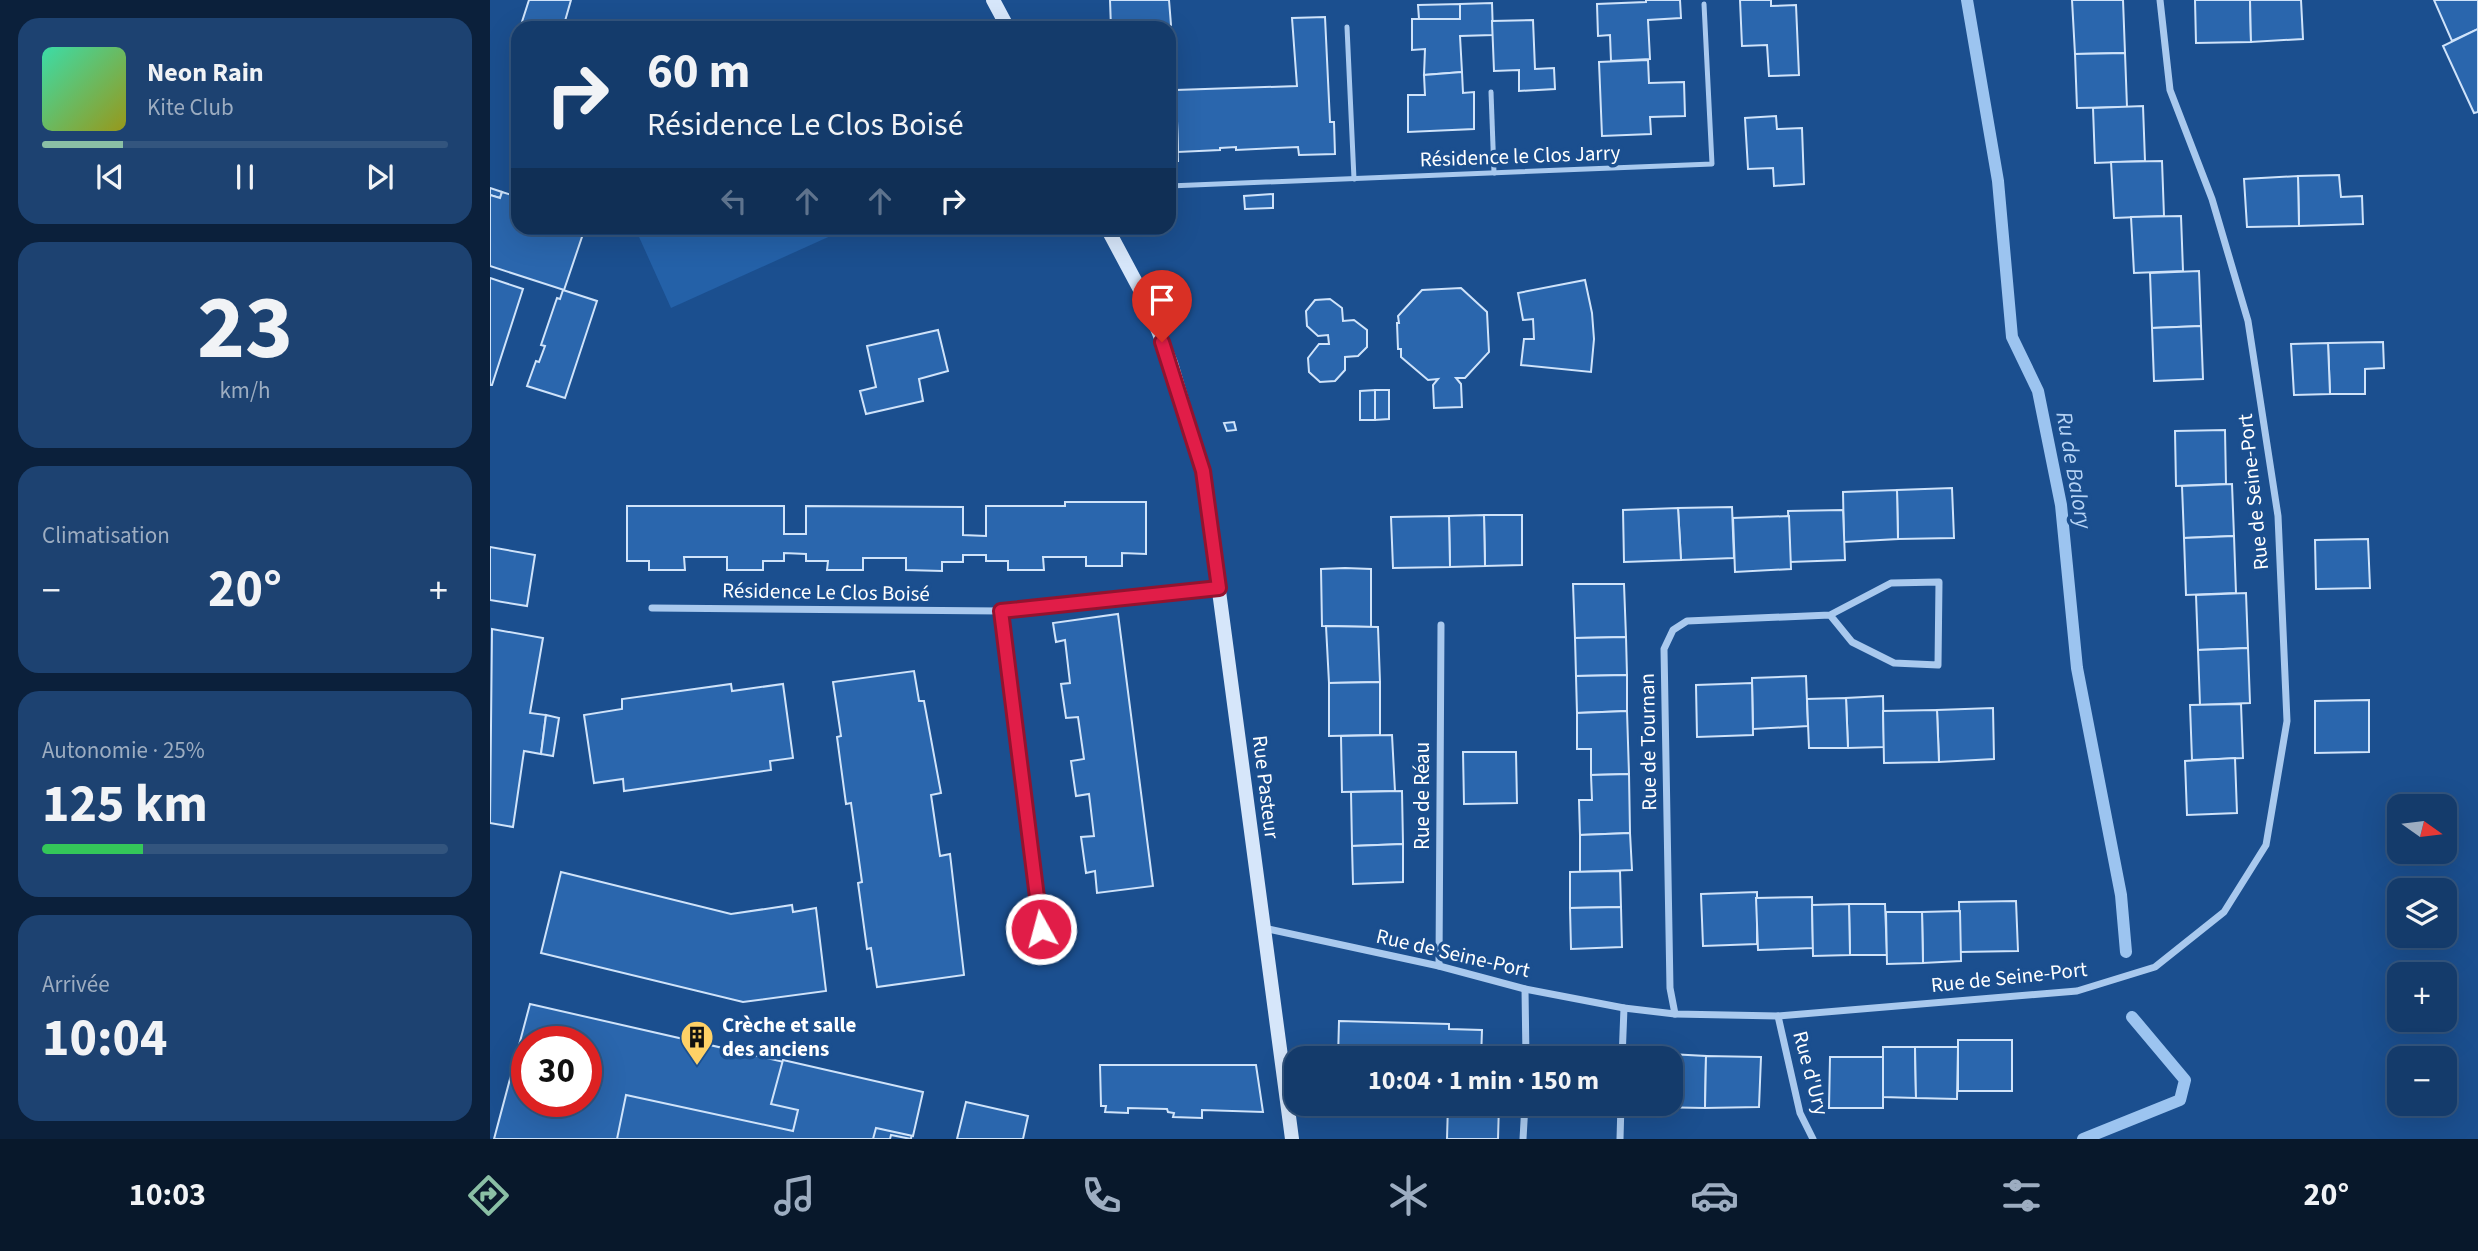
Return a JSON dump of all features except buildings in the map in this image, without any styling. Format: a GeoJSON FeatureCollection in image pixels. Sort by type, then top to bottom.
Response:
{"type":"FeatureCollection","features":[{"type":"Feature","properties":{"kind":"street"},"geometry":{"type":"LineString","coordinates":[[993,0],[1004,21]]}},
{"type":"Feature","properties":{"kind":"street","name":"Rue de Seine-Port"},"geometry":{"type":"LineString","coordinates":[[1264,928],[1439,966],[1525,989],[1624,1008],[1675,1014],[1778,1016],[2077,991],[2155,967],[2224,912],[2266,845],[2287,721],[2278,516],[2248,321],[2213,199],[2169,90],[2160,0]]}},
{"type":"Feature","properties":{"kind":"street","name":"Rue Pasteur"},"geometry":{"type":"LineString","coordinates":[[1111,235],[1146,301],[1171,363],[1203,471],[1292,1139]]}},
{"type":"Feature","properties":{"kind":"street","name":"Rue de Tournan"},"geometry":{"type":"LineString","coordinates":[[1675,1014],[1670,988],[1664,649],[1673,630],[1687,621],[1829,615],[1891,583],[1939,582],[1938,665],[1894,663],[1853,642],[1829,615]]}},
{"type":"Feature","properties":{"kind":"street","name":"Résidence Le Clos Boisé"},"geometry":{"type":"LineString","coordinates":[[652,608],[1001,611],[1219,588]]}},
{"type":"Feature","properties":{"kind":"street"},"geometry":{"type":"LineString","coordinates":[[1001,611],[1041,929]]}},
{"type":"Feature","properties":{"kind":"street","name":"Rue de Réau"},"geometry":{"type":"LineString","coordinates":[[1439,966],[1441,625]]}},
{"type":"Feature","properties":{"kind":"street"},"geometry":{"type":"LineString","coordinates":[[1525,989],[1526,1046]]}},
{"type":"Feature","properties":{"kind":"street"},"geometry":{"type":"LineString","coordinates":[[1623,1046],[1624,1008]]}},
{"type":"Feature","properties":{"kind":"street","name":"Rue d'Ury"},"geometry":{"type":"LineString","coordinates":[[1778,1016],[1800,1113],[1813,1139]]}},
{"type":"Feature","properties":{"kind":"street"},"geometry":{"type":"LineString","coordinates":[[1524,1139],[1525,1116]]}},
{"type":"Feature","properties":{"kind":"street"},"geometry":{"type":"LineString","coordinates":[[1620,1139],[1621,1116]]}},
{"type":"Feature","properties":{"kind":"lane","name":"Résidence le Clos Jarry"},"geometry":{"type":"LineString","coordinates":[[1176,186],[1712,164],[1704,4]]}},
{"type":"Feature","properties":{"kind":"lane"},"geometry":{"type":"LineString","coordinates":[[1347,27],[1354,178]]}},
{"type":"Feature","properties":{"kind":"lane"},"geometry":{"type":"LineString","coordinates":[[1491,92],[1494,173]]}},
{"type":"Feature","properties":{"kind":"shaded area"},"geometry":{"type":"Polygon","coordinates":[[[638,235],[833,235],[671,308],[638,235]]]}},
{"type":"Feature","properties":{"kind":"waterway","name":"Ru de Balory"},"geometry":{"type":"LineString","coordinates":[[1967,0],[1998,181],[2012,337],[2038,391],[2061,505],[2077,668],[2121,895],[2126,952]]}},
{"type":"Feature","properties":{"kind":"waterway","name":"Ru de Balory"},"geometry":{"type":"LineString","coordinates":[[2083,1139],[2180,1100],[2185,1080],[2132,1017]]}},
{"type":"Feature","properties":{"kind":"place","name":"Crèche et salle des anciens"},"geometry":{"type":"Point","coordinates":[697,1067]}},
{"type":"Feature","properties":{"kind":"route"},"geometry":{"type":"LineString","coordinates":[[1041,929],[1001,611],[1219,588],[1203,471],[1171,363],[1162,342]]}}]}
